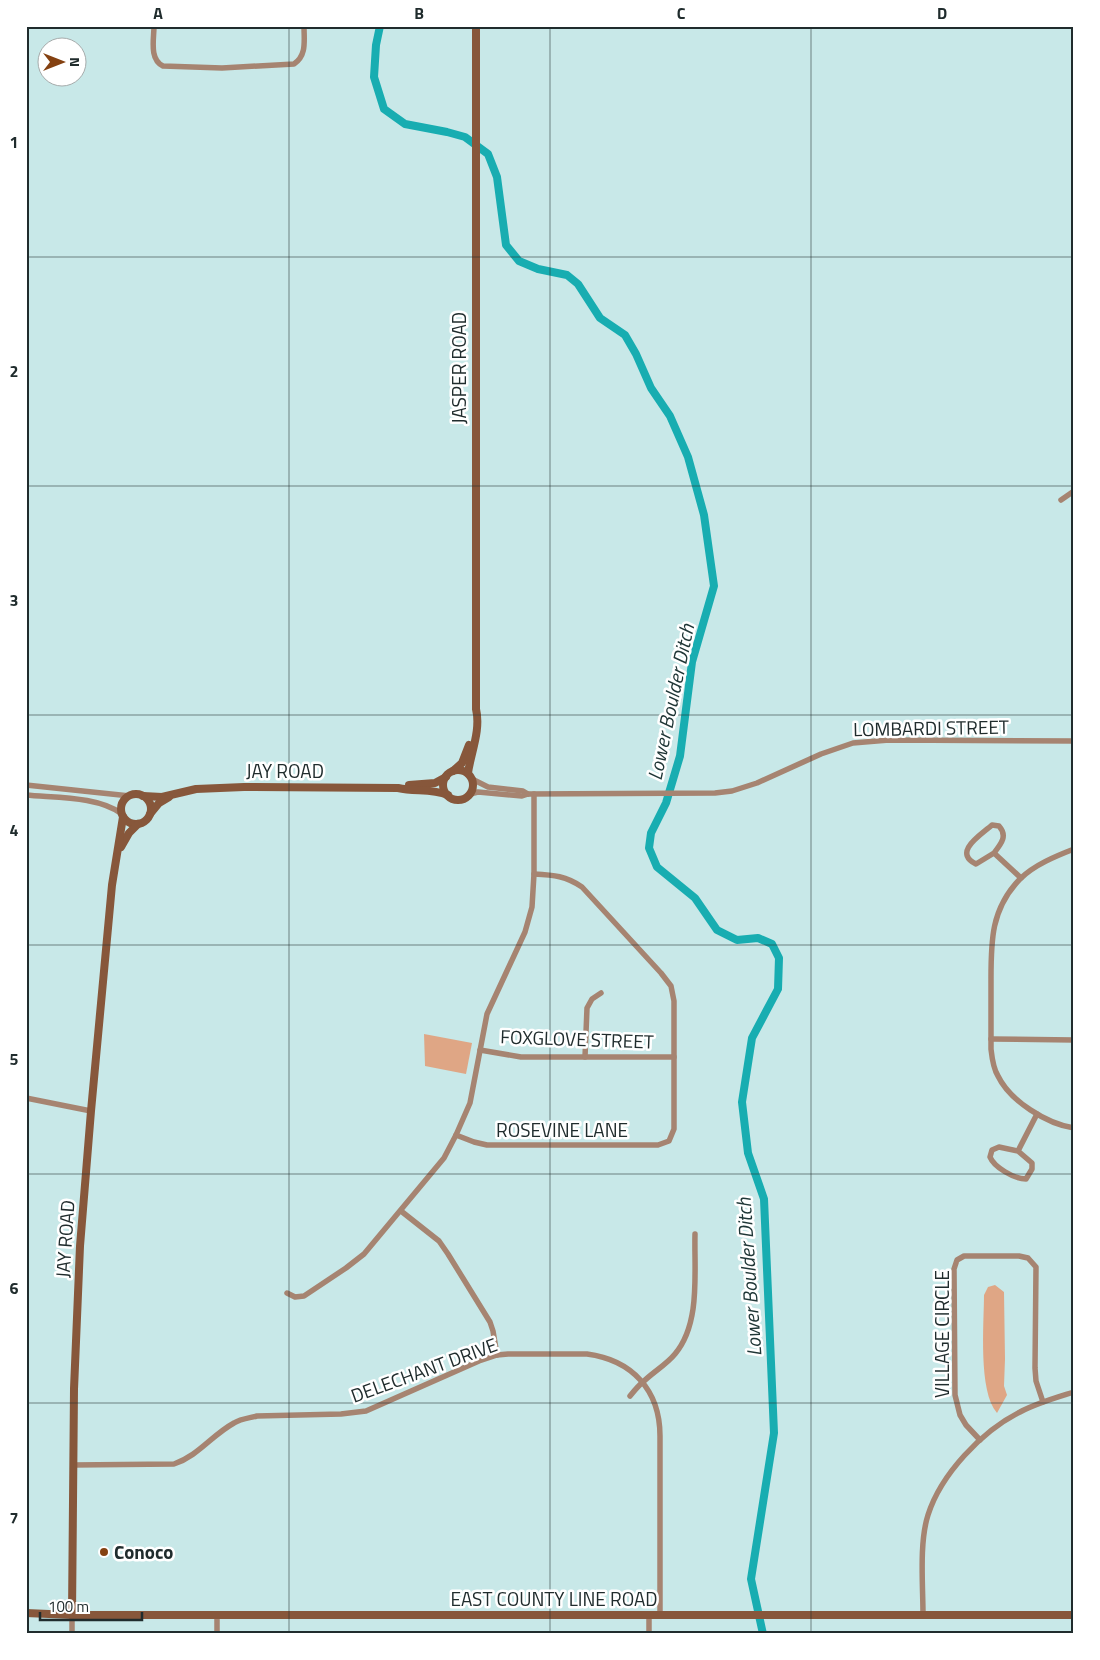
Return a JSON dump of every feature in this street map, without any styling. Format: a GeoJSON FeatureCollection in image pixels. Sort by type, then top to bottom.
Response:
{"type":"FeatureCollection","features":[{"type":"Feature","properties":{"kind":"street"},"geometry":{"type":"LineString","coordinates":[[154,26],[154,54],[158,63],[162,66],[222,68],[294,64],[304,54],[304,26]]}},
{"type":"Feature","properties":{"kind":"street","name":"JASPER ROAD"},"geometry":{"type":"LineString","coordinates":[[449,773],[458,767],[465,757],[476,709],[476,26]]}},
{"type":"Feature","properties":{"kind":"street"},"geometry":{"type":"LineString","coordinates":[[1061,500],[1074,491]]}},
{"type":"Feature","properties":{"kind":"street","name":"JASPER ROAD"},"geometry":{"type":"LineString","coordinates":[[470,776],[478,716],[476,709]]}},
{"type":"Feature","properties":{"kind":"street","name":"LOMBARDI STREET"},"geometry":{"type":"LineString","coordinates":[[470,794],[478,792],[522,796],[531,794],[715,793],[746,787],[821,754],[853,743],[889,740],[1074,741]]}},
{"type":"Feature","properties":{"kind":"street"},"geometry":{"type":"LineString","coordinates":[[461,770],[470,776],[473,787],[470,794],[459,799],[451,798],[448,795],[444,788],[449,773],[461,770]]}},
{"type":"Feature","properties":{"kind":"street","name":"JAY ROAD"},"geometry":{"type":"LineString","coordinates":[[398,788],[405,785],[435,783],[449,773]]}},
{"type":"Feature","properties":{"kind":"street","name":"LOMBARDI STREET"},"geometry":{"type":"LineString","coordinates":[[470,776],[488,787],[523,791],[531,794]]}},
{"type":"Feature","properties":{"kind":"street"},"geometry":{"type":"LineString","coordinates":[[26,785],[143,796],[149,802],[150,814],[145,821],[138,824],[130,823],[114,808],[94,802],[26,795]]}},
{"type":"Feature","properties":{"kind":"street","name":"JAY ROAD"},"geometry":{"type":"LineString","coordinates":[[143,796],[162,796],[196,789],[244,787],[398,788],[405,790],[431,790],[448,795]]}},
{"type":"Feature","properties":{"kind":"street","name":"JAY ROAD"},"geometry":{"type":"LineString","coordinates":[[150,814],[159,803],[173,794]]}},
{"type":"Feature","properties":{"kind":"street"},"geometry":{"type":"LineString","coordinates":[[287,1293],[295,1296],[304,1296],[364,1254],[444,1158],[456,1135],[470,1103],[487,1014],[525,932],[532,907],[534,874],[531,794]]}},
{"type":"Feature","properties":{"kind":"street"},"geometry":{"type":"LineString","coordinates":[[122,816],[122,805],[126,798],[130,796]]}},
{"type":"Feature","properties":{"kind":"street","name":"JAY ROAD"},"geometry":{"type":"LineString","coordinates":[[72,1615],[73,1465],[80,1255],[91,1111],[115,866],[122,816]]}},
{"type":"Feature","properties":{"kind":"street","name":"JAY ROAD"},"geometry":{"type":"LineString","coordinates":[[115,866],[125,837],[138,824]]}},
{"type":"Feature","properties":{"kind":"street"},"geometry":{"type":"LineString","coordinates":[[992,825],[1000,826],[1004,830],[1004,837],[994,853],[976,864],[970,861],[966,854],[967,848],[992,825]]}},
{"type":"Feature","properties":{"kind":"street"},"geometry":{"type":"LineString","coordinates":[[1074,849],[1055,856],[1021,878],[1004,900],[994,928],[991,944],[991,1038],[993,1062],[998,1076],[1010,1094],[1038,1114],[1052,1122],[1074,1128]]}},
{"type":"Feature","properties":{"kind":"street"},"geometry":{"type":"LineString","coordinates":[[994,853],[1021,878]]}},
{"type":"Feature","properties":{"kind":"street"},"geometry":{"type":"LineString","coordinates":[[534,874],[556,875],[573,881],[582,887],[661,972],[671,986],[674,1001],[674,1057]]}},
{"type":"Feature","properties":{"kind":"street"},"geometry":{"type":"LineString","coordinates":[[585,1057],[587,1008],[592,999],[601,993]]}},
{"type":"Feature","properties":{"kind":"street"},"geometry":{"type":"LineString","coordinates":[[991,1038],[1074,1040]]}},
{"type":"Feature","properties":{"kind":"street","name":"FOXGLOVE STREET"},"geometry":{"type":"LineString","coordinates":[[480,1050],[521,1057],[674,1057]]}},
{"type":"Feature","properties":{"kind":"street","name":"ROSEVINE LANE"},"geometry":{"type":"LineString","coordinates":[[456,1135],[487,1145],[658,1145],[669,1141],[674,1129],[674,1057]]}},
{"type":"Feature","properties":{"kind":"street"},"geometry":{"type":"LineString","coordinates":[[26,1098],[91,1111]]}},
{"type":"Feature","properties":{"kind":"street"},"geometry":{"type":"LineString","coordinates":[[1018,1151],[1038,1114]]}},
{"type":"Feature","properties":{"kind":"street"},"geometry":{"type":"LineString","coordinates":[[999,1147],[1018,1151],[1032,1163],[1030,1175],[1026,1179],[1020,1179],[992,1164],[990,1157],[992,1150],[999,1147]]}},
{"type":"Feature","properties":{"kind":"street"},"geometry":{"type":"LineString","coordinates":[[401,1211],[439,1242],[448,1254],[490,1322],[497,1355]]}},
{"type":"Feature","properties":{"kind":"street"},"geometry":{"type":"LineString","coordinates":[[630,1396],[675,1354],[689,1332],[693,1313],[695,1234]]}},
{"type":"Feature","properties":{"kind":"street","name":"VILLAGE CIRCLE"},"geometry":{"type":"LineString","coordinates":[[980,1440],[966,1425],[960,1415],[954,1395],[954,1269],[957,1260],[964,1256],[1019,1256],[1028,1258],[1036,1267],[1035,1368],[1036,1381],[1043,1402]]}},
{"type":"Feature","properties":{"kind":"street","name":"DELECHANT DRIVE"},"geometry":{"type":"LineString","coordinates":[[73,1465],[174,1464],[187,1459],[234,1423],[245,1419],[256,1416],[341,1414],[366,1411],[479,1361],[497,1355],[567,1354],[599,1356],[610,1359],[628,1369],[643,1382],[655,1402],[660,1423],[660,1616]]}},
{"type":"Feature","properties":{"kind":"street"},"geometry":{"type":"LineString","coordinates":[[923,1615],[923,1540],[928,1516],[939,1490],[955,1467],[980,1440],[1005,1421],[1043,1402],[1074,1392]]}},
{"type":"Feature","properties":{"kind":"street","name":"EAST COUNTY LINE ROAD"},"geometry":{"type":"LineString","coordinates":[[29,1614],[1074,1615]]}},
{"type":"Feature","properties":{"kind":"street"},"geometry":{"type":"LineString","coordinates":[[72,1615],[72,1634]]}},
{"type":"Feature","properties":{"kind":"street"},"geometry":{"type":"LineString","coordinates":[[217,1615],[217,1634]]}},
{"type":"Feature","properties":{"kind":"street"},"geometry":{"type":"LineString","coordinates":[[649,1616],[649,1634]]}},
{"type":"Feature","properties":{"kind":"shaded area"},"geometry":{"type":"Polygon","coordinates":[[[424,1034],[472,1043],[466,1074],[425,1066],[424,1034]]]}},
{"type":"Feature","properties":{"kind":"shaded area"},"geometry":{"type":"Polygon","coordinates":[[[995,1285],[1004,1292],[1004,1386],[1007,1395],[997,1413],[991,1403],[987,1389],[983,1357],[984,1295],[988,1287],[995,1285]]]}},
{"type":"Feature","properties":{"kind":"waterway","name":"Lower Boulder Ditch"},"geometry":{"type":"LineString","coordinates":[[380,26],[376,45],[374,77],[384,109],[405,124],[465,137],[488,154],[497,177],[506,245],[519,261],[538,269],[567,275],[578,284],[600,318],[625,335],[636,354],[651,388],[670,416],[688,457],[704,515],[714,586],[692,662],[680,756],[666,803],[651,833],[649,848],[657,867],[695,898],[717,930],[737,940],[758,938],[772,944],[779,958],[778,989],[752,1038],[742,1102],[748,1153],[764,1199],[774,1433],[751,1579],[763,1634]]}},
{"type":"Feature","properties":{"kind":"place","name":"Conoco"},"geometry":{"type":"Point","coordinates":[104,1552]}}]}
